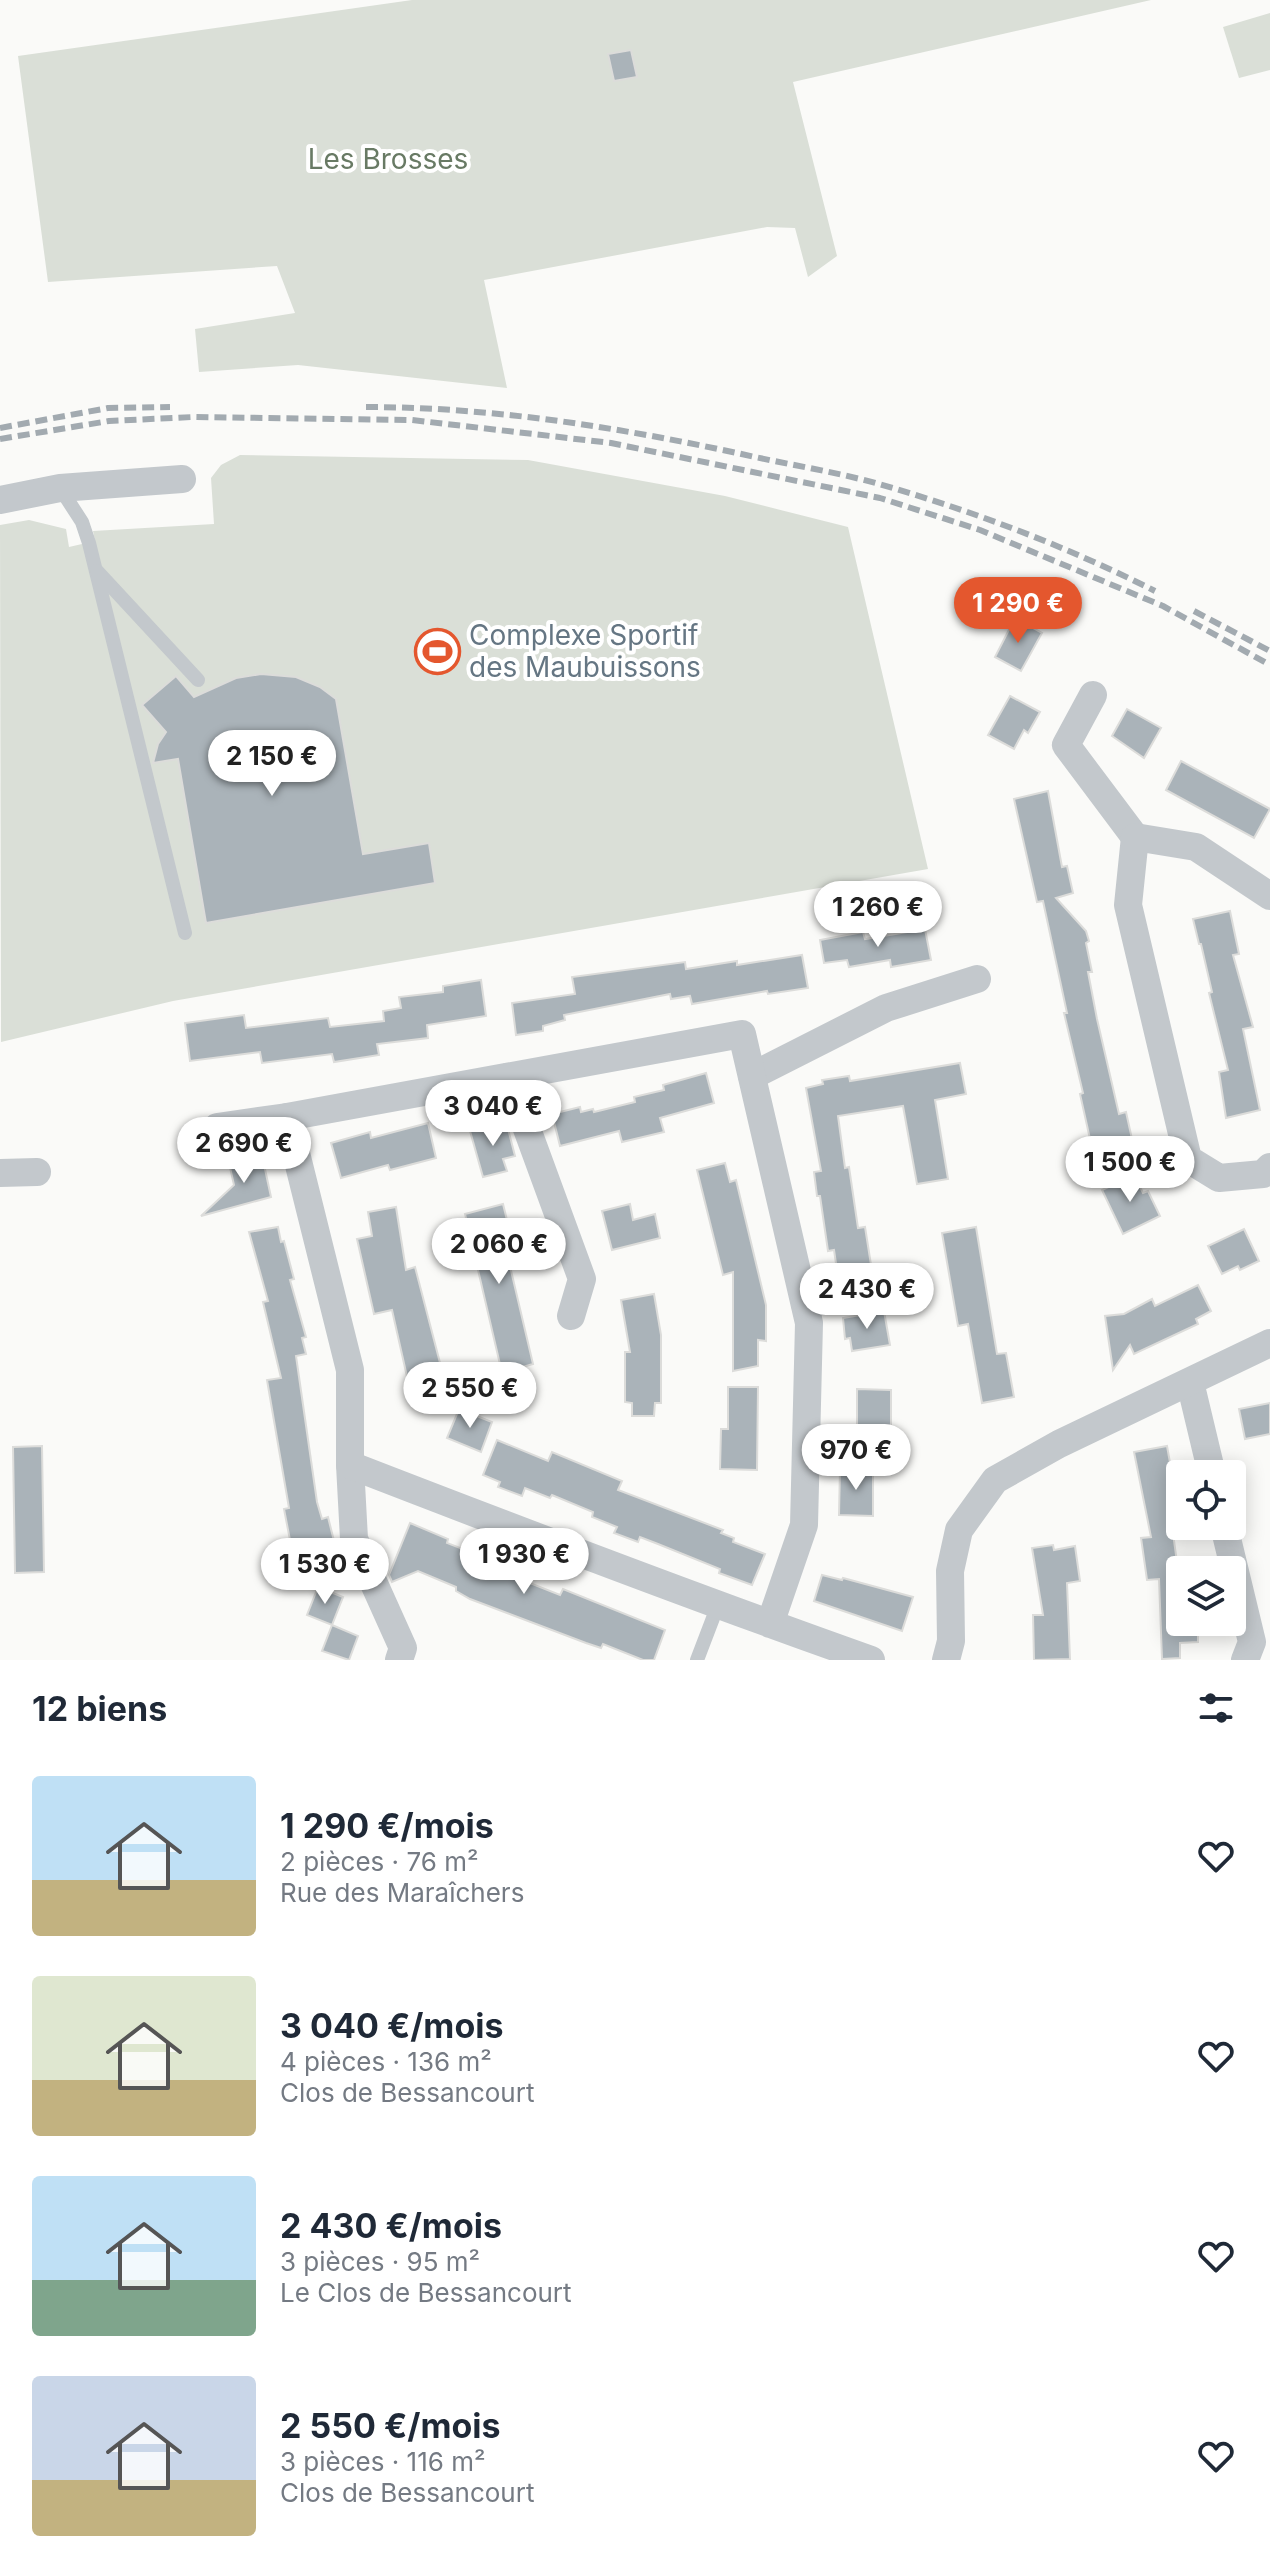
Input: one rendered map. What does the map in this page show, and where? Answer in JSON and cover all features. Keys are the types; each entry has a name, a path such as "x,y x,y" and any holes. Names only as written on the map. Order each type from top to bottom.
{"street":[{"path":"0,500 60,488 182,479"},
{"path":"1093,695 1066,745 1135,837 1128,905 1188,1159 1219,1178 1268,1176"},
{"path":"1135,837 1196,847 1270,896"},
{"path":"752,1076 886,1008 977,979"},
{"path":"217,1127 742,1034 809,1323 804,1525 770,1624"},
{"path":"508,1077 582,1279 571,1316"},
{"path":"287,1117 350,1370 354,1539 403,1648 399,1660"},
{"path":"0,1173 37,1172"},
{"path":"805,1304 912,1285"},
{"path":"946,1660 951,1641 950,1571 959,1530 995,1480 1059,1444 1270,1343"},
{"path":"1190,1382 1209,1460"},
{"path":"350,1465 871,1660"},
{"path":"1228,1540 1256,1647"}],"lane":[{"path":"60,488 82,522 95,567 185,933"},
{"path":"95,567 198,680"},
{"path":"697,1660 718,1605"}],"green space":[{"name":"Les Brosses","path":"412,0 1151,0 793,82 837,256 808,277 795,228 767,227 484,280 507,388 298,365 199,372 195,329 295,313 277,266 48,282 18,56"},
{"path":"1270,13 1270,70 1239,78 1223,27"},
{"name":"Complexe Sportif des Maubuissons","path":"240,455 528,460 725,496 848,527 928,869 173,1001 1,1042 0,525 29,520 66,529 69,547 95,541 93,531 214,524 211,478 221,465"}],"building":[{"path":"631,50 637,77 614,81 608,54"},
{"path":"1015,618 1042,633 1021,671 995,657"},
{"path":"261,674 296,677 320,687 336,699 363,854 429,843 435,883 206,923 178,759 153,763 158,744 166,732 142,705 176,676 194,697 236,678"},
{"path":"1010,696 1040,712 1028,733 1024,730 1014,749 988,735"},
{"path":"1127,709 1161,728 1144,758 1112,736"},
{"path":"1181,761 1270,809 1254,838 1166,790"},
{"path":"1048,791 1062,867 1067,866 1073,893 1056,898 1086,931 1092,972 1088,972 1097,1019 1119,1114 1126,1112 1132,1139 1092,1148 1043,901 1037,902 1014,799"},
{"path":"1230,911 1239,954 1233,955 1253,1027 1243,1029 1260,1110 1226,1118 1219,1072 1228,1070 1193,919"},
{"path":"925,929 931,960 891,967 890,960 849,967 847,960 824,963 820,940 863,932 865,939"},
{"path":"802,955 808,988 768,994 767,991 692,1004 690,996 671,999 670,994 564,1015 565,1020 543,1026 543,1031 516,1035 512,1003 575,994 572,977 685,962 686,969"},
{"path":"481,980 486,1016 427,1025 428,1038 377,1044 379,1055 334,1062 332,1054 262,1063 260,1052 190,1061 185,1023 244,1015 246,1028 328,1018 330,1027 384,1021 383,1011 401,1008 399,997 443,992 443,986"},
{"path":"960,1063 966,1094 935,1100 948,1179 917,1184 903,1106 838,1116 858,1228 865,1227 872,1271 838,1277 834,1250 828,1251 820,1196 817,1196 814,1172 821,1171 806,1088 823,1084 822,1080 849,1076 850,1081"},
{"path":"706,1073 714,1103 660,1118 664,1132 622,1142 619,1131 560,1146 552,1114 580,1107 581,1112 593,1109 594,1112 635,1102 634,1097 664,1090 663,1085"},
{"path":"506,1121 515,1156 503,1159 507,1171 483,1177 470,1131"},
{"path":"428,1123 436,1158 390,1170 388,1165 341,1178 331,1143 370,1132 371,1138"},
{"path":"262,1155 271,1197 201,1216 234,1185 229,1163"},
{"path":"725,1163 730,1182 736,1180 766,1305 766,1341 758,1340 758,1366 733,1371 733,1272 723,1275 697,1170"},
{"path":"1134,1175 1143,1193 1148,1191 1160,1216 1123,1234 1102,1190"},
{"path":"503,1204 509,1244 505,1245 533,1364 502,1373 465,1214"},
{"path":"630,1204 633,1220 655,1214 660,1238 612,1250 602,1211"},
{"path":"396,1207 406,1270 415,1267 445,1382 410,1390 392,1310 374,1314 357,1239 372,1236 368,1212"},
{"path":"278,1227 294,1279 290,1280 306,1337 302,1338 306,1354 296,1356 317,1502 322,1519 328,1517 334,1541 326,1542 331,1558 295,1566 284,1509 289,1508 267,1380 281,1378 263,1302 268,1301 249,1232"},
{"path":"976,1227 997,1354 1006,1353 1014,1397 982,1403 968,1324 958,1326 942,1233"},
{"path":"1244,1229 1259,1261 1222,1274 1208,1246"},
{"path":"1198,1285 1211,1311 1196,1319 1198,1324 1134,1354 1130,1345 1113,1370 1105,1316 1124,1314 1152,1299 1155,1306"},
{"path":"654,1294 661,1335 661,1403 655,1403 654,1416 632,1416 632,1403 625,1402 625,1352 630,1352 621,1300"},
{"path":"884,1311 890,1345 852,1351 850,1338 845,1339 843,1318"},
{"path":"728,1387 758,1387 757,1470 720,1469 721,1429 728,1429"},
{"path":"857,1389 891,1390 891,1449 857,1448"},
{"path":"1270,1403 1270,1434 1245,1439 1239,1409"},
{"path":"459,1409 492,1422 481,1452 447,1438"},
{"path":"497,1440 548,1461 552,1452 622,1481 618,1490 723,1530 721,1533 734,1538 733,1542 765,1554 752,1585 640,1537 638,1542 614,1533 617,1527 592,1517 593,1512 552,1495 550,1498 525,1488 522,1496 498,1487 500,1482 483,1475"},
{"path":"42,1446 44,1572 15,1573 13,1447"},
{"path":"1167,1446 1170,1460 1166,1460 1166,1540 1174,1540 1176,1556 1166,1556 1166,1636 1198,1636 1198,1642 1180,1643 1180,1658 1162,1659 1159,1579 1147,1580 1141,1538 1151,1537 1134,1452"},
{"path":"840,1468 873,1468 873,1516 839,1515"},
{"path":"410,1523 448,1539 447,1543 524,1573 522,1580 560,1595 563,1589 665,1630 654,1660 643,1660 603,1644 601,1648 586,1643 470,1599 456,1591 456,1587 418,1571 392,1582 389,1575"},
{"path":"1053,1545 1054,1550 1075,1546 1080,1581 1067,1583 1070,1659 1034,1660 1033,1615 1043,1615 1032,1548"},
{"path":"822,1575 913,1597 902,1631 814,1601"},
{"path":"318,1587 343,1597 332,1625 307,1615"},
{"path":"332,1625 358,1636 349,1660 322,1651"}],"railway":[{"path":"0,428 108,408 170,407"},
{"path":"366,407 460,411 553,420 646,435 844,475 985,518 1054,545 1155,591"},
{"path":"0,439 109,421 193,417 412,420 611,443 880,498 980,530 1163,606 1270,665"},
{"path":"1194,611 1270,651"}],"place":[{"name":"Complexe Sportif des Maubuissons","path":"438,651"}]}
